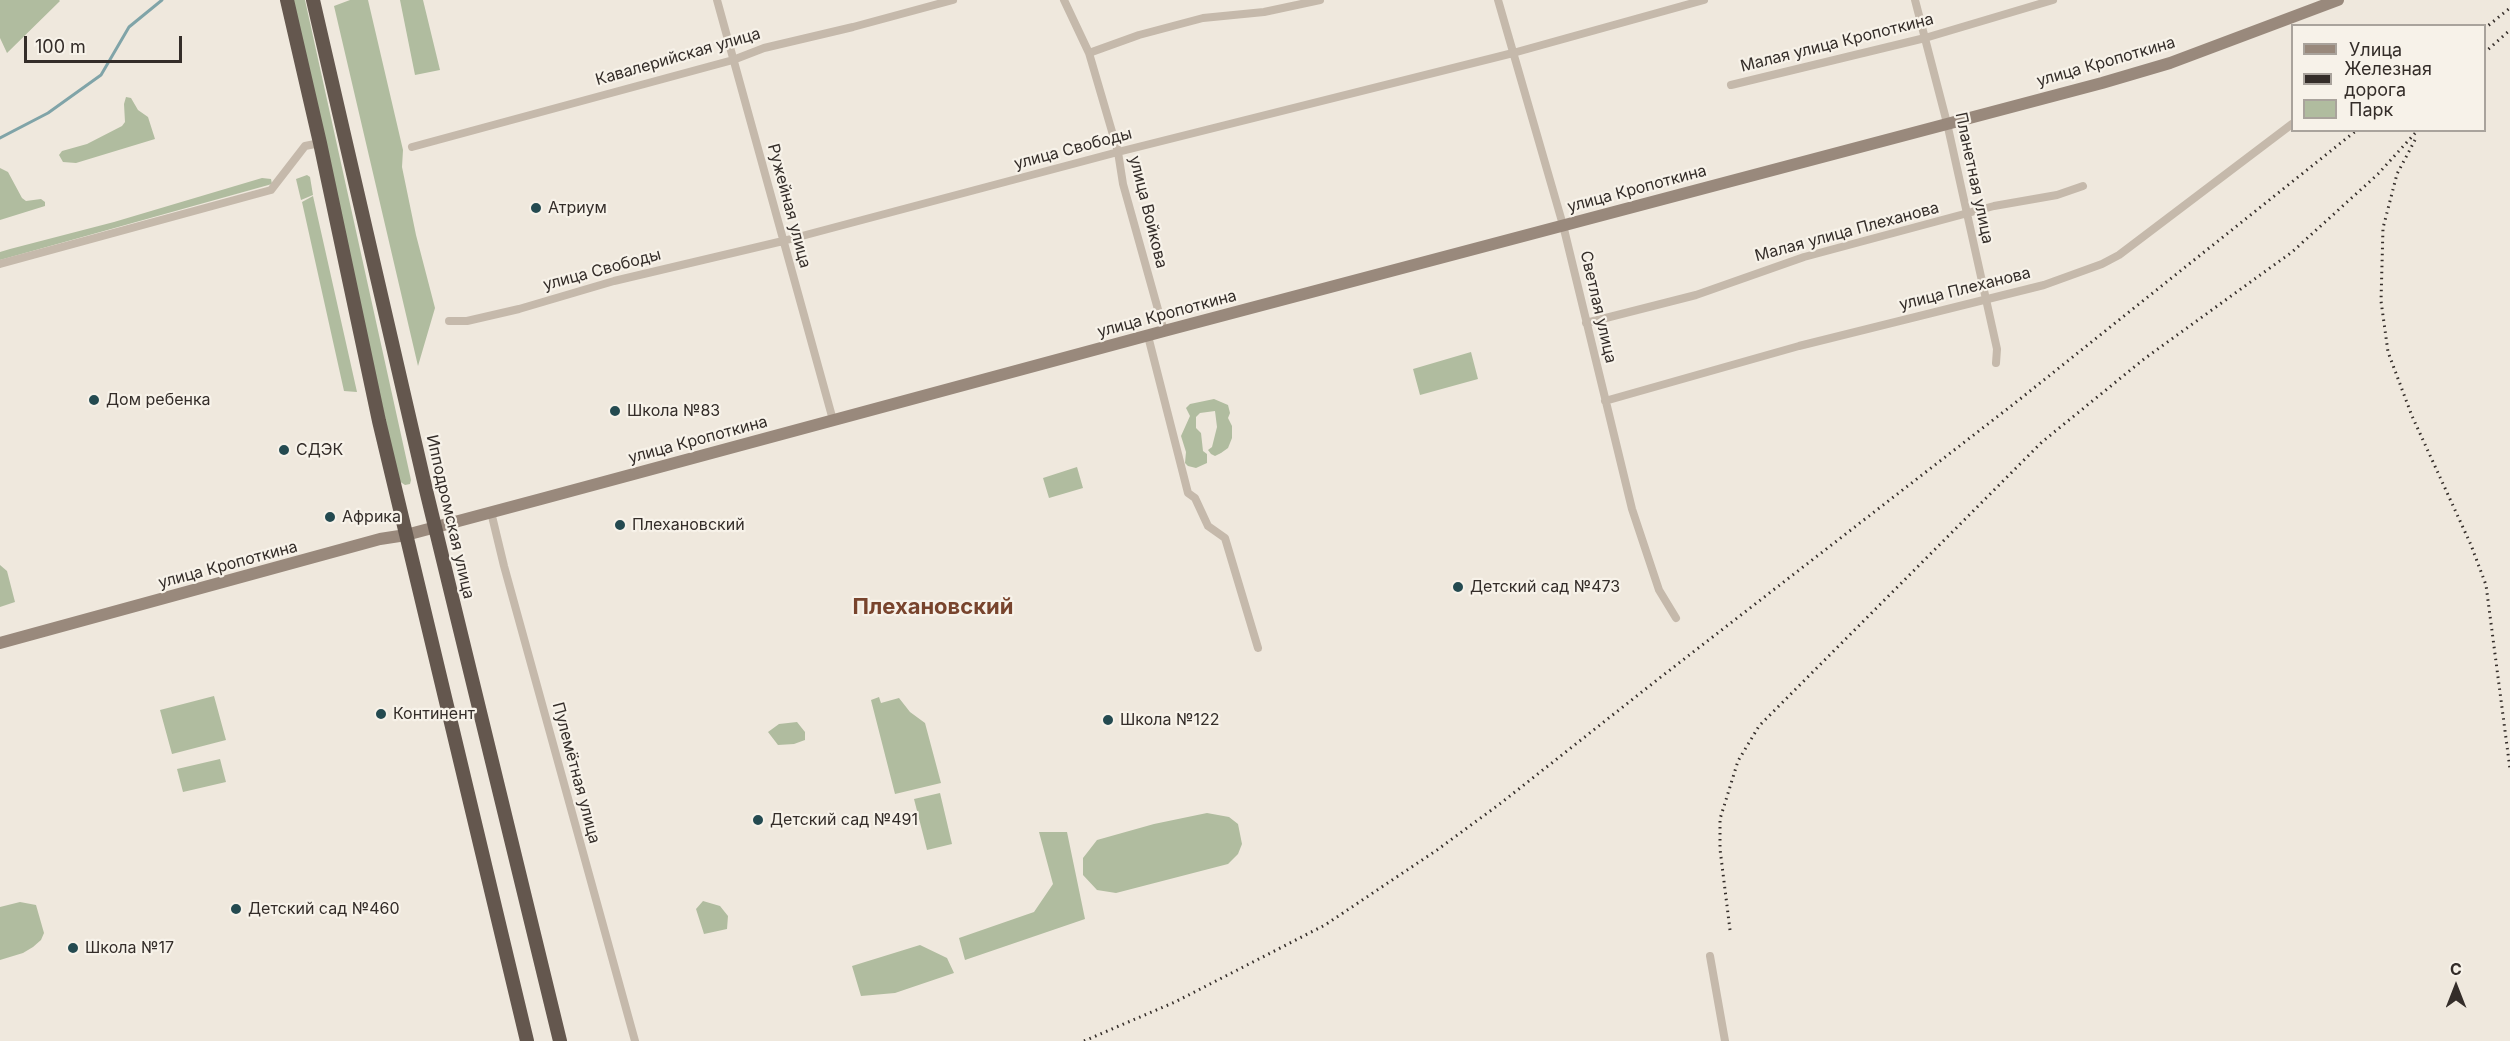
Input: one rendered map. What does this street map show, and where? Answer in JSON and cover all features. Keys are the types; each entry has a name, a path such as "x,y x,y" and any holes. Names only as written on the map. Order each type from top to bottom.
{"highway":[{"path":"287,0 406,535 527,1041"},
{"name":"Ипподромская улица","path":"313,0 434,526 560,1041"}],"main road":[{"name":"улица Кропоткина","path":"0,643 380,539 406,535 2170,63 2330,2"}],"street":[{"name":"Ружейная улица","path":"717,0 833,420"},
{"name":"Кавалерийская улица","path":"412,147 733,60 764,48 953,0"},
{"name":"улица Войкова","path":"1064,0 1089,52 1118,152 1123,184 1164,331"},
{"path":"1089,52 1139,35 1203,18 1264,12 1320,0"},
{"name":"Светлая улица","path":"1498,0 1563,225 1632,509 1659,590 1676,618"},
{"name":"улица Свободы","path":"449,321 467,321 519,309 614,281 783,241 1118,152 1513,52 1704,0"},
{"name":"Планетная улица","path":"1915,0 1947,123 1997,349 1996,363"},
{"name":"Малая улица Кропоткина","path":"1731,85 1925,38 2053,0"},
{"name":"улица Плеханова","path":"1605,401 1799,346 2043,285 2110,260 2291,125"},
{"path":"0,264 272,190 305,146 320,143"},
{"name":"Малая улица Плеханова","path":"1586,323 1696,295 1804,257 1995,206 2056,195 2083,186"},
{"path":"1148,336 1188,493 1195,498 1208,526 1224,538 1258,648"},
{"name":"Пулемётная улица","path":"491,512 635,1041"},
{"path":"1710,956 1725,1041"}],"green space":[{"path":"0,0 60,1 7,53 0,38"},
{"path":"292,0 305,0 411,480 410,484 405,485 399,481"},
{"path":"350,0 368,0 403,150 402,167 416,235 435,308 418,366 334,6"},
{"path":"400,0 423,0 440,70 415,75"},
{"path":"126,97 131,98 138,110 148,117 155,139 76,163 63,162 59,155 62,151 87,144 122,126 125,122"},
{"path":"0,168 8,172 22,198 26,201 41,199 45,202 45,206 0,220"},
{"path":"307,175 310,177 313,195 301,200 296,179"},
{"path":"262,178 271,179 272,184 0,260 0,252 114,222"},
{"path":"313,196 357,392 344,391 302,202"},
{"path":"1471,352 1478,379 1420,395 1413,369"},
{"path":"1214,399 1228,405 1232,438 1228,448 1215,456 1211,454 1208,450 1212,447 1217,427 1215,411 1200,413 1196,417 1196,428 1201,433 1207,463 1196,468 1188,466 1185,463 1186,452 1181,436 1190,416 1186,408 1190,404"},
{"path":"1077,467 1083,488 1049,498 1043,478"},
{"path":"0,565 7,571 15,602 0,607"},
{"path":"214,696 226,740 172,754 160,710"},
{"path":"879,697 881,703 899,698 910,712 925,723 941,783 895,794 871,700"},
{"path":"797,722 805,732 805,740 794,744 778,745 768,732 779,724"},
{"path":"220,759 226,782 183,792 177,769"},
{"path":"940,793 952,844 927,850 914,799"},
{"path":"1207,813 1229,817 1238,824 1242,844 1238,854 1228,864 1116,893 1097,890 1083,875 1083,858 1097,840 1154,824"},
{"path":"1039,832 1067,832 1085,919 965,960 959,938 1034,912 1053,884"},
{"path":"703,901 720,906 728,916 727,929 704,934 696,909"},
{"path":"20,902 36,905 44,933 41,940 33,947 23,953 0,960 0,907"},
{"path":"920,945 947,958 954,973 895,993 861,996 852,966"}],"waterway":[{"path":"0,138 48,113 101,75 129,27 162,0"}],"railway":[{"path":"2486,27 2510,8"},
{"path":"2486,51 2510,30"},
{"path":"1084,1041 1175,1002 1325,925 1437,850 1501,803 2015,403 2354,132"},
{"path":"1730,930 1720,849 1720,819 1738,761 1759,726 2042,442 2144,359 2292,252 2378,174 2416,132"},
{"path":"2415,140 2397,174 2383,228 2381,301 2388,352 2412,416 2471,545 2486,585 2510,769"}],"place":[{"name":"Атриум","path":"536,208"},
{"name":"Дом ребенка","path":"94,400"},
{"name":"Школа №83","path":"615,411"},
{"name":"СДЭК","path":"284,450"},
{"name":"Африка","path":"330,517"},
{"name":"Плехановский","path":"620,525"},
{"name":"Детский сад №473","path":"1458,587"},
{"name":"Континент","path":"381,714"},
{"name":"Школа №122","path":"1108,720"},
{"name":"Детский сад №491","path":"758,820"},
{"name":"Детский сад №460","path":"236,909"},
{"name":"Школа №17","path":"73,948"}],"district":[{"name":"Плехановский","path":"933,607"}]}
